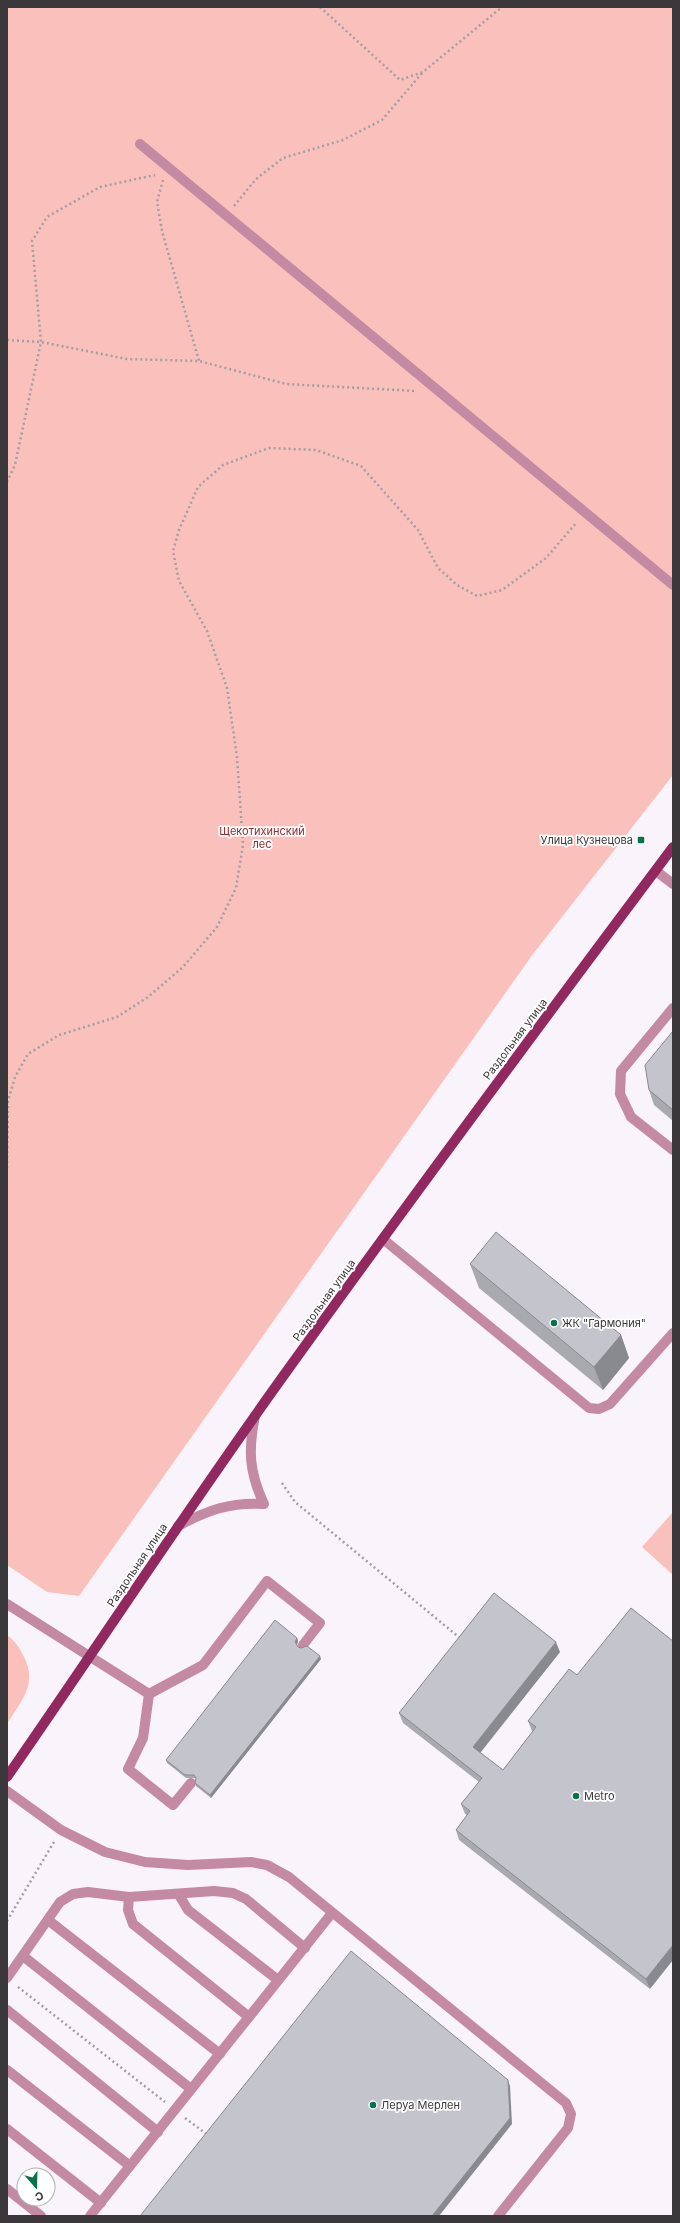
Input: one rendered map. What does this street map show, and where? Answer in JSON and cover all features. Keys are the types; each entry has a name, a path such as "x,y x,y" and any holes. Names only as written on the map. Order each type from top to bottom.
{"main road":[{"name":"Раздольная улица","path":"7,1776 255,1416 383,1239 673,847"}],"lane":[{"path":"140,144 673,585"},
{"path":"656,871 673,884"},
{"path":"673,1008 621,1071 620,1094 631,1117 673,1150"},
{"path":"383,1239 589,1408 598,1409 610,1404 673,1332"},
{"path":"178,1526 220,1507 242,1503 264,1504 255,1485 251,1466 250,1440 255,1416"},
{"path":"149,1694 203,1665 267,1581 320,1623 303,1645"},
{"path":"7,1604 149,1694"},
{"path":"149,1694 143,1738 128,1769 173,1805 191,1783"},
{"path":"7,1791 61,1830 105,1852 145,1862 188,1865 251,1862 267,1865 289,1877 566,2103 570,2114 568,2128 498,2216"},
{"path":"10,1981 23,1956 60,1902 73,1894 88,1892 129,1897 179,1895 214,1891 233,1893 246,1899 305,1948"},
{"path":"179,1895 188,1910 278,1980"},
{"path":"129,1897 128,1910 133,1924 249,2018"},
{"path":"90,2216 332,1913"},
{"path":"48,1920 220,2054"},
{"path":"23,1956 191,2089"},
{"path":"7,2010 158,2132"},
{"path":"7,2070 130,2166"},
{"path":"7,2129 101,2203"},
{"path":"7,2189 41,2216"}],"path":[{"path":"320,7 400,80 423,72"},
{"path":"226,215 256,179 283,158 343,140 382,120 423,72 502,7"},
{"path":"7,482 15,465 41,342 32,241 48,217 100,187 173,171"},
{"path":"173,171 162,182 156,202 162,231 199,361"},
{"path":"7,340 41,342 127,359 199,361 286,384 439,392"},
{"path":"7,1168 8,1100 16,1077 28,1054 59,1035 117,1017 148,997 183,967 217,927 236,888 243,845 237,757 227,688 207,631 179,581 173,550 179,530 198,487 223,465 269,448 316,450 361,466 418,530 438,568 457,585 477,596 502,590 546,558 585,513"},
{"path":"282,1483 295,1502 460,1638"},
{"path":"7,1921 61,1830"},
{"path":"10,1981 210,2137"}],"green space":[{"name":"Щекотихинский лес","path":"7,7 673,7 673,775 533,954 79,1596 47,1592 7,1565"},
{"path":"673,1512 673,1575 642,1547"},
{"path":"7,1635 15,1642 24,1657 28,1667 29,1676 26,1692 7,1724"}],"building":[{"path":"673,1031 673,1110 649,1090 645,1065"},
{"path":"496,1232 621,1335 594,1367 470,1264"},
{"name":"Metro","path":"494,1593 556,1642 473,1747 503,1770 536,1727 528,1721 569,1669 577,1675 631,1608 673,1641 673,1945 646,1979 456,1830 470,1811 461,1804 482,1778 399,1713"},
{"path":"275,1620 297,1638 295,1642 298,1647 301,1648 307,1646 320,1656 210,1795 195,1783 196,1778 194,1775 185,1775 166,1760"},
{"name":"Леруа Мерлен","path":"351,1951 508,2080 510,2118 432,2216 140,2216"}],"place":[{"name":"Улица Кузнецова","path":"641,840"},
{"name":"ЖК \"Гармония\"","path":"554,1323"},
{"name":"Metro","path":"576,1796"},
{"name":"Леруа Мерлен","path":"373,2105"}]}
